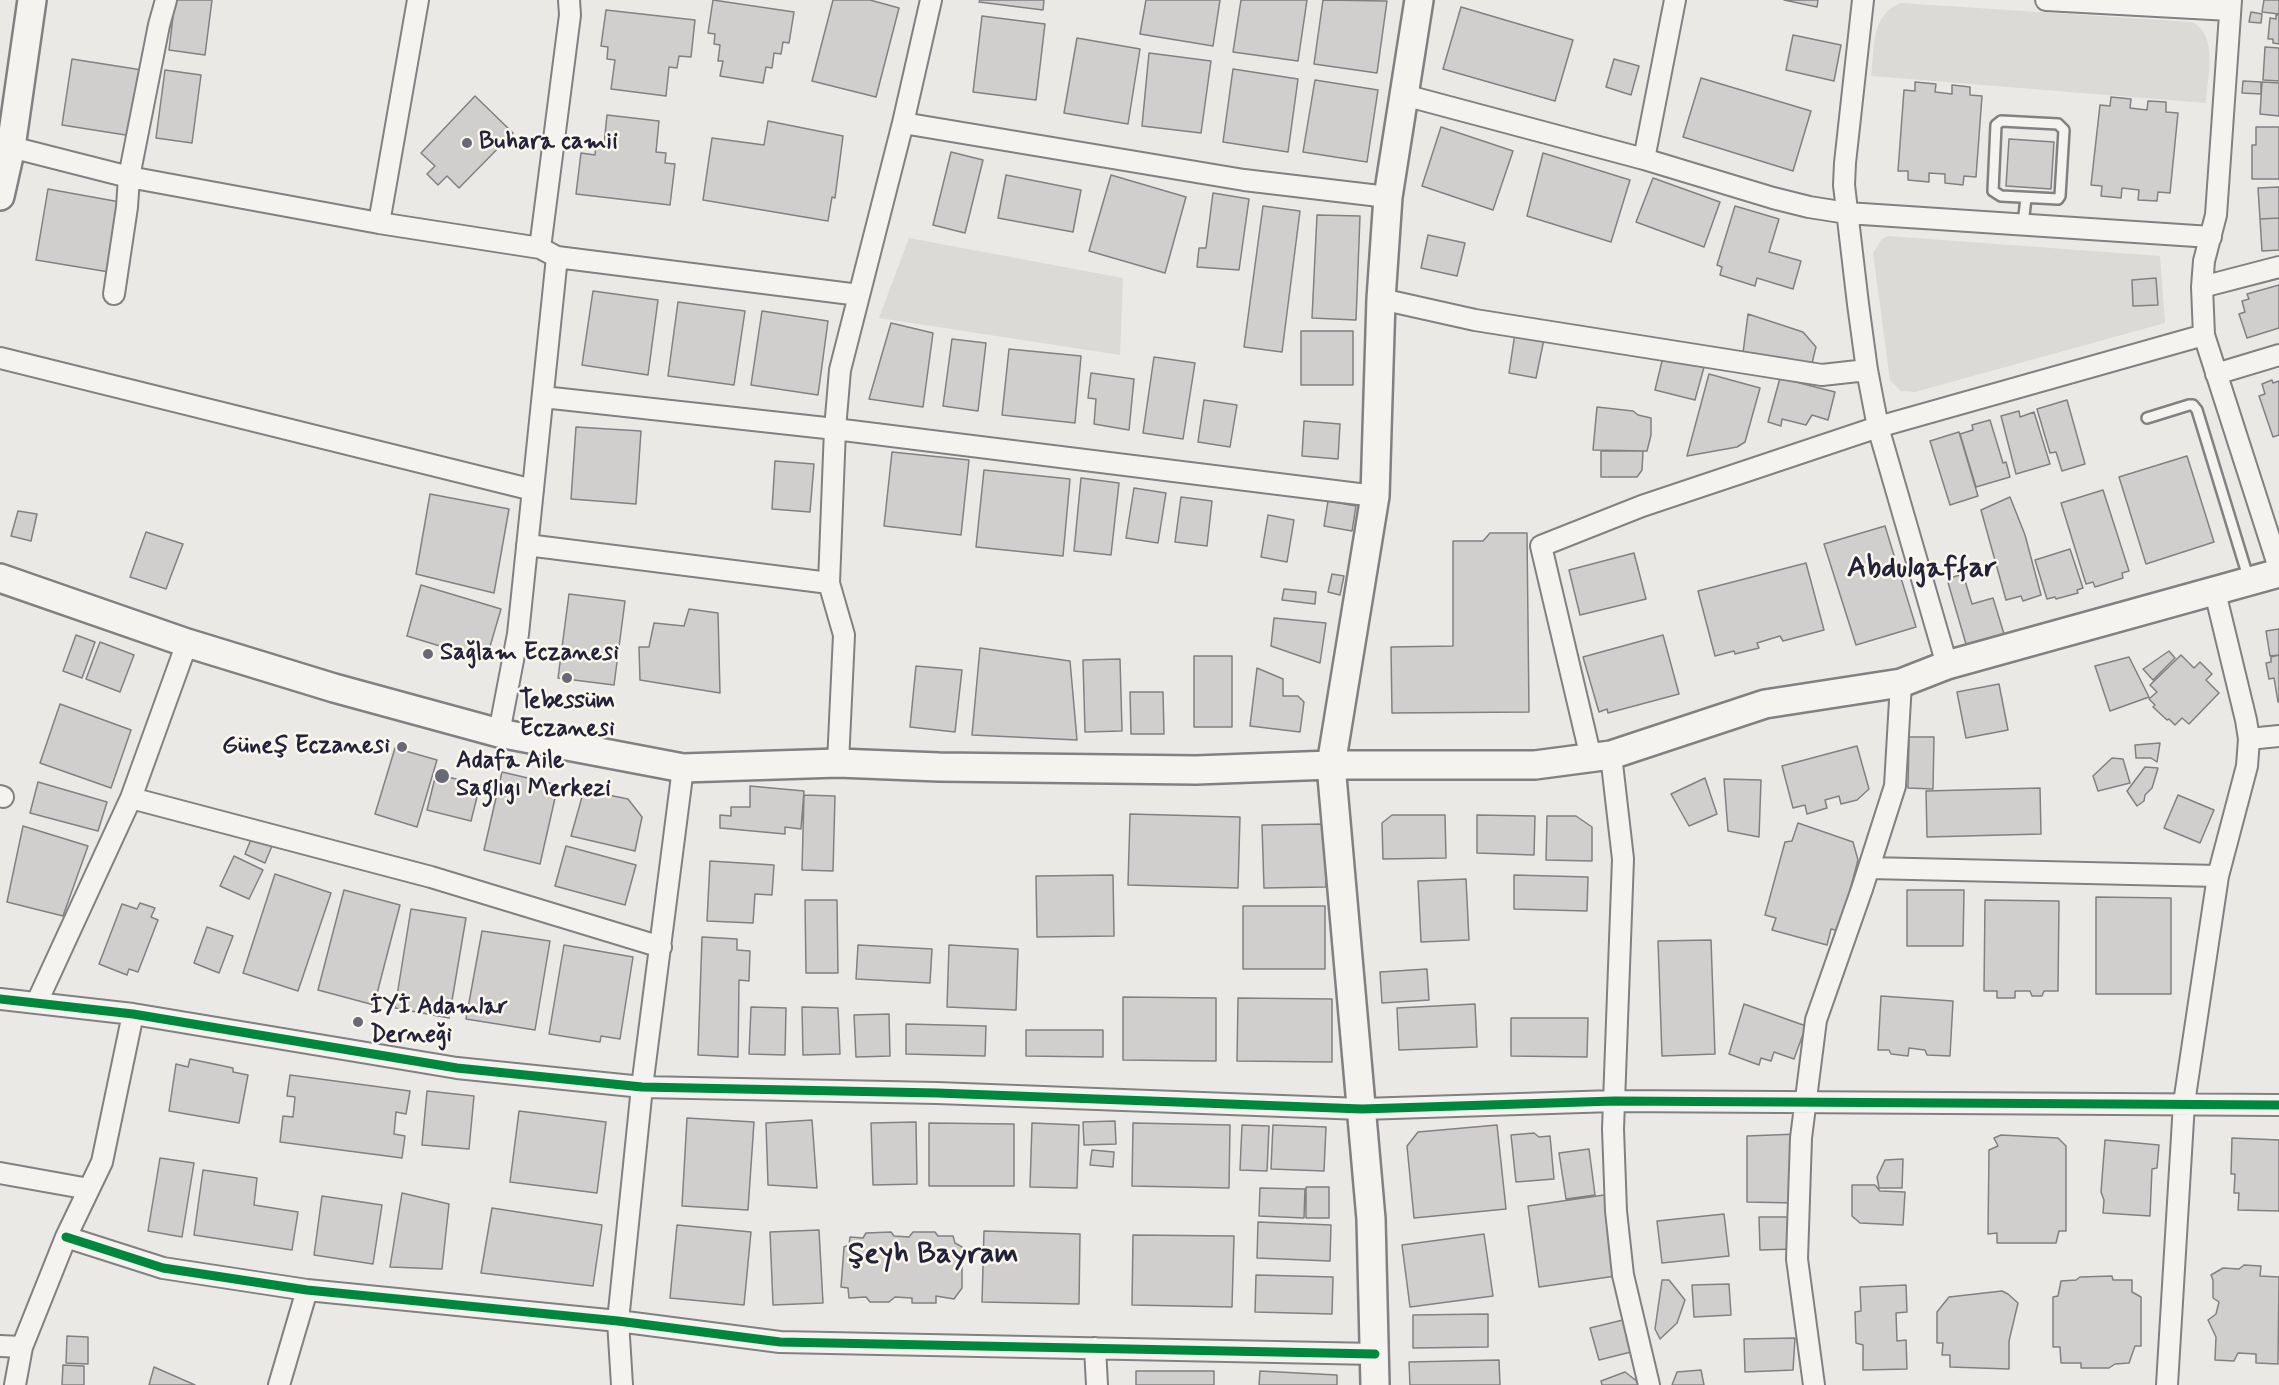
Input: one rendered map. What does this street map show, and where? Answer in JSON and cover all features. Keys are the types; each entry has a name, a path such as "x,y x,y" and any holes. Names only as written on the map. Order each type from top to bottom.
{"main road":[{"path":"0,196 11,147 32,0"},
{"path":"1375,1385 1371,1219 1331,765 1375,496 1381,299 1388,197 1419,0"},
{"path":"0,566 27,588"},
{"path":"0,578 187,643 334,688 499,733 683,768 838,763 939,767 1196,770 1331,765 1535,765 1601,757 1765,704 1901,683 1947,665 2279,573"},
{"path":"0,592 27,588"}],"street":[{"path":"114,294 127,207 129,177 166,0"},
{"path":"379,223 418,0"},
{"path":"499,733 518,634 543,397 549,252 570,15 569,0"},
{"path":"838,763 844,635 829,583 835,429 840,370 903,123 931,0"},
{"path":"1644,159 1675,0"},
{"path":"1863,0 1845,163 1847,213 1867,370 1878,427 1947,665"},
{"path":"2046,0 2230,5 2216,215 2204,261 2201,310 2204,335 2279,568"},
{"path":"1404,95 1644,159 1809,207 1847,213 2211,237"},
{"path":"903,123 1234,179 1388,197"},
{"path":"11,147 129,177 379,223 549,252 859,295"},
{"path":"2202,287 2279,267"},
{"path":"1381,299 1475,320 1822,375 1867,370"},
{"path":"1649,1385 1623,1275 1616,1211 1614,1101 1623,859 1601,757 1541,546 1642,506 1878,427 2204,335"},
{"path":"2216,374 2279,355"},
{"path":"0,358 533,490"},
{"path":"543,397 835,429 1375,496"},
{"path":"527,544 829,583"},
{"path":"2167,1385 2184,1103 2218,876 2247,766 2249,739 2215,592"},
{"path":"37,1002 131,798 187,643"},
{"path":"1814,1385 1797,1259 1801,1138 1805,1103 1816,1020 1895,786 1901,683"},
{"path":"2249,739 2279,736"},
{"path":"622,1385 618,1321 642,1087 683,768"},
{"path":"131,798 431,877 661,947"},
{"path":"1869,868 2218,876"},
{"path":"0,999 133,1014 457,1068 642,1087 937,1093 1362,1109 1614,1101 2279,1105"},
{"path":"15,1385 22,1347 66,1237 102,1162 133,1014"},
{"path":"0,1173 89,1189"},
{"path":"66,1237 163,1268 307,1290 618,1321 780,1342 1374,1354"},
{"path":"279,1385 307,1290"},
{"path":"0,1346 22,1347"},
{"path":"1095,1348 1097,1385"}],"lane":[{"path":"1998,122 2058,124 2064,130 2060,195 2055,200 2026,198 2001,196 1993,191 1998,122"},
{"path":"2023,224 2026,198"},
{"path":"2147,418 2189,405 2193,405 2197,410 2249,582"}],"shaded area":[{"path":"1901,3 2192,22 2200,28 2209,47 2206,103 1871,76 1874,43 1879,24 1891,8"},
{"path":"1888,236 2160,256 2165,323 1915,392 1901,391 1890,380 1873,253 1882,239"},
{"path":"909,238 1123,278 1120,355 879,318"}],"building":[{"path":"175,0 212,0 205,55 169,50"},
{"path":"713,0 794,12 789,43 783,42 781,54 774,53 772,68 766,67 763,83 720,76 723,61 718,61 720,45 714,44 715,34 708,33"},
{"path":"833,0 870,0 899,8 876,97 812,81"},
{"path":"980,0 1044,0 1043,10 979,2"},
{"path":"1146,0 1220,0 1213,46 1140,34"},
{"path":"1241,0 1307,0 1298,61 1233,52"},
{"path":"1323,0 1387,1 1377,73 1314,64"},
{"path":"1784,0 1818,0 1817,7"},
{"path":"2264,0 2279,0 2279,14 2262,12"},
{"path":"1461,7 1573,40 1555,101 1443,69"},
{"path":"606,10 695,20 691,57 679,56 677,68 669,67 666,96 611,89 615,60 607,59 608,47 601,46"},
{"path":"2251,12 2262,14 2261,23 2249,22"},
{"path":"2276,15 2279,15 2279,44 2273,43 2273,39 2268,39 2270,18 2276,19"},
{"path":"982,16 1045,24 1036,100 973,92"},
{"path":"1793,35 1841,45 1834,81 1786,70"},
{"path":"1077,38 1140,49 1128,124 1064,113"},
{"path":"2265,47 2279,48 2279,81 2263,80"},
{"path":"1149,53 1211,61 1201,133 1142,126"},
{"path":"72,59 142,70 132,136 62,125"},
{"path":"1614,59 1639,66 1631,95 1606,87"},
{"path":"1233,69 1298,79 1288,152 1223,142"},
{"path":"165,70 201,75 192,143 156,138"},
{"path":"1701,78 1811,111 1793,171 1683,137"},
{"path":"1315,80 1378,90 1367,162 1303,152"},
{"path":"2243,81 2261,82 2261,94 2242,93"},
{"path":"1915,82 1936,84 1935,92 1952,94 1952,85 1970,87 1970,95 1982,96 1976,177 1964,176 1963,185 1945,183 1945,174 1929,173 1929,182 1908,180 1908,171 1898,171 1904,90 1915,91"},
{"path":"2262,82 2279,83 2279,116 2260,114"},
{"name":"Buhara camii","path":"475,96 513,133 459,188 447,176 438,185 427,174 435,166 421,153"},
{"path":"2111,97 2131,99 2130,108 2147,110 2148,101 2166,102 2166,112 2178,113 2170,193 2158,192 2157,201 2138,200 2139,190 2122,188 2121,198 2101,196 2102,186 2091,185 2100,105 2110,106"},
{"path":"607,115 659,121 656,152 666,153 665,163 675,164 670,205 576,194 581,153 595,155 596,144 604,145"},
{"path":"768,121 843,136 835,198 832,197 828,221 703,200 712,138 764,145"},
{"path":"1441,127 1513,151 1493,210 1422,186"},
{"path":"2256,127 2279,127 2279,179 2252,179 2252,145 2256,145"},
{"path":"2009,139 2054,142 2051,189 2006,186"},
{"path":"951,152 983,160 965,233 933,225"},
{"path":"1543,153 1630,180 1611,242 1527,216"},
{"path":"1006,175 1081,190 1073,232 998,218"},
{"path":"1111,175 1186,197 1165,273 1089,251"},
{"path":"1653,178 1720,202 1704,247 1636,222"},
{"path":"2279,187 2279,218 2260,219 2258,188"},
{"path":"48,189 120,202 109,272 36,260"},
{"path":"1213,193 1249,199 1239,270 1197,267 1199,248 1206,248"},
{"path":"1263,206 1300,211 1282,352 1244,347"},
{"path":"1735,206 1779,219 1769,252 1801,261 1793,289 1757,278 1755,286 1720,275 1722,267 1717,265"},
{"path":"1317,215 1360,216 1356,320 1312,318"},
{"path":"2279,218 2279,250 2262,251 2260,219"},
{"path":"1428,235 1465,243 1457,276 1421,268"},
{"path":"2156,278 2158,305 2133,306 2132,280"},
{"path":"2279,285 2279,328 2247,338 2239,314 2245,312 2242,301 2249,299 2247,294"},
{"path":"593,291 658,300 648,375 582,365"},
{"path":"678,302 745,311 734,385 668,376"},
{"path":"762,311 828,321 818,395 751,385"},
{"path":"1748,314 1803,332 1816,347 1810,371 1743,353"},
{"path":"891,323 933,333 923,407 869,399"},
{"path":"1301,331 1353,331 1353,385 1301,385"},
{"path":"1515,333 1544,339 1536,378 1509,373"},
{"path":"952,339 986,343 978,411 943,406"},
{"path":"1009,349 1081,356 1075,423 1002,415"},
{"path":"1154,357 1195,363 1183,439 1143,433"},
{"path":"1663,357 1704,367 1695,400 1655,390"},
{"path":"1091,373 1134,379 1129,430 1094,424 1096,399 1088,398"},
{"path":"1709,374 1760,388 1745,442 1737,447 1687,456"},
{"path":"1780,378 1835,392 1828,420 1812,415 1806,425 1782,419 1781,426 1768,422"},
{"path":"2272,380 2273,383 2279,381 2279,435 2273,437 2259,396 2265,394 2262,384"},
{"path":"1204,400 1237,405 1230,447 1198,442"},
{"path":"2067,400 2085,464 2062,471 2056,452 2050,453 2037,409"},
{"path":"1597,407 1633,411 1638,415 1651,418 1651,435 1647,451 1593,450"},
{"path":"2019,411 2020,417 2034,412 2050,464 2016,474 2001,416"},
{"path":"1990,420 2003,463 2006,462 2010,477 1976,487 1960,434 1973,430 1972,425"},
{"path":"1304,421 1340,424 1338,459 1302,456"},
{"path":"576,427 641,431 636,504 571,499"},
{"path":"1959,432 1978,496 1950,505 1930,441"},
{"path":"1601,451 1643,451 1642,470 1637,477 1601,477"},
{"path":"892,452 969,460 961,535 884,526"},
{"path":"2187,456 2214,542 2146,564 2119,477"},
{"path":"775,461 814,464 810,512 772,509"},
{"path":"984,470 1070,479 1063,556 976,547"},
{"path":"1081,478 1119,483 1111,555 1074,551"},
{"path":"1134,488 1166,493 1158,543 1126,538"},
{"path":"2103,490 2129,571 2122,573 2123,578 2095,587 2093,582 2086,584 2061,503"},
{"path":"430,494 509,509 494,593 416,574"},
{"path":"1181,497 1212,501 1207,546 1175,542"},
{"path":"2010,497 2025,535 2041,595 2023,601 2021,596 2006,600 1981,510"},
{"path":"1328,501 1356,506 1352,531 1324,526"},
{"path":"18,511 37,514 31,541 11,536"},
{"path":"1268,515 1294,520 1287,562 1261,557"},
{"path":"1885,526 1916,627 1856,645 1824,544"},
{"path":"146,532 183,544 166,589 130,577"},
{"path":"1490,533 1527,533 1529,712 1392,713 1391,647 1453,646 1453,541 1483,541"},
{"path":"2070,549 2083,588 2077,590 2078,593 2047,599 2035,560"},
{"path":"1634,553 1646,599 1580,615 1569,570"},
{"path":"1806,563 1824,630 1783,641 1780,636 1757,643 1759,648 1715,656 1698,591"},
{"path":"1332,574 1344,576 1340,595 1328,592"},
{"path":"1963,574 1972,604 1993,598 2004,634 1966,644 1947,579"},
{"path":"421,585 501,609 486,660 407,636"},
{"path":"1284,589 1316,592 1315,604 1282,600"},
{"path":"569,594 625,601 614,685 558,678"},
{"path":"689,609 718,613 720,693 640,680 639,647 649,647 654,623 684,626"},
{"path":"1274,618 1326,623 1320,663 1271,646"},
{"path":"2279,629 2279,655 2270,656 2266,631"},
{"path":"76,635 95,642 82,678 63,671"},
{"path":"1663,635 1679,694 1608,713 1607,709 1599,712 1583,657"},
{"path":"100,642 134,655 120,692 86,679"},
{"path":"980,648 1070,661 1077,740 972,735"},
{"path":"2169,651 2175,658 2153,680 2143,669"},
{"path":"2181,655 2194,668 2200,662 2212,674 2206,680 2219,693 2189,724 2182,718 2175,725 2153,707 2155,705 2149,699 2157,692 2150,685"},
{"path":"2279,655 2278,702 2274,678 2269,679 2266,663 2271,662 2271,657"},
{"path":"1194,656 1232,656 1232,727 1194,727"},
{"path":"2129,657 2149,697 2110,711 2095,666"},
{"path":"1120,659 1122,731 1085,732 1083,660"},
{"path":"916,666 962,670 955,732 910,727"},
{"path":"1257,668 1283,679 1283,696 1298,696 1304,702 1300,732 1250,726"},
{"path":"1999,684 2008,730 1966,738 1957,692"},
{"path":"1130,692 1163,692 1164,734 1131,734"},
{"path":"60,704 131,730 111,788 40,763"},
{"path":"1909,737 1934,737 1933,789 1908,788"},
{"path":"2160,743 2157,762 2151,758 2136,758 2135,745"},
{"path":"1857,746 1869,789 1857,800 1841,804 1839,796 1825,800 1827,808 1807,814 1805,805 1793,808 1782,766"},
{"path":"395,748 437,760 417,827 375,814"},
{"path":"2112,758 2123,759 2130,783 2098,791 2093,776"},
{"path":"2145,767 2158,768 2152,788 2145,795 2144,801 2137,806 2127,791"},
{"path":"502,772 558,785 540,864 484,850"},
{"path":"436,774 480,785 471,821 427,810"},
{"path":"1705,778 1717,814 1689,826 1671,794"},
{"path":"1724,779 1761,780 1759,837 1728,831"},
{"path":"38,782 107,802 98,831 30,813"},
{"path":"750,786 804,791 801,829 785,827 785,834 720,828 720,815 731,816 731,807 750,807"},
{"path":"2040,788 2041,834 1927,837 1926,791"},
{"path":"584,790 628,799 642,817 635,851 571,836"},
{"path":"804,795 835,796 833,871 802,870"},
{"path":"2178,795 2214,810 2200,843 2164,828"},
{"path":"1130,814 1240,817 1238,888 1128,885"},
{"path":"1392,815 1445,815 1446,858 1383,859 1382,823"},
{"path":"1477,815 1535,816 1534,855 1477,853"},
{"path":"1547,816 1576,816 1592,827 1592,861 1546,860"},
{"path":"1798,823 1853,842 1858,860 1839,931 1831,929 1827,945 1772,930 1776,918 1765,915 1785,842 1792,841"},
{"path":"1325,824 1326,887 1264,888 1262,825"},
{"path":"23,826 88,846 63,916 7,902"},
{"path":"254,832 274,841 265,863 245,854"},
{"path":"566,846 636,865 625,905 555,886"},
{"path":"234,856 263,870 249,899 220,886"},
{"path":"710,861 774,865 772,895 755,894 753,923 707,921"},
{"path":"275,874 331,893 298,991 243,973"},
{"path":"1113,875 1114,936 1037,937 1036,876"},
{"path":"1514,875 1588,877 1587,911 1514,909"},
{"path":"1466,879 1469,940 1421,942 1418,881"},
{"path":"344,890 400,905 374,1005 318,990"},
{"path":"1907,890 1964,890 1963,946 1907,946"},
{"path":"2096,897 2171,898 2171,994 2096,994"},
{"path":"805,900 837,900 838,973 806,973"},
{"path":"1985,900 2059,901 2058,991 2044,991 2042,996 2032,996 2030,991 2015,991 2015,998 1997,998 1997,991 1984,991"},
{"path":"140,903 155,908 151,917 158,920 138,972 129,969 127,975 99,964 122,904 137,909"},
{"path":"1243,906 1325,906 1325,969 1243,969"},
{"path":"411,909 466,918 449,1018 395,1008"},
{"path":"207,927 233,936 219,973 194,963"},
{"path":"482,931 550,941 535,1030 466,1019"},
{"path":"702,937 737,939 737,950 750,951 749,981 739,980 738,1057 698,1055"},
{"path":"1711,940 1715,1054 1662,1056 1658,941"},
{"path":"564,945 633,957 620,1039 601,1036 600,1042 549,1034"},
{"path":"858,945 932,949 930,983 856,979"},
{"path":"949,945 1018,949 1016,1010 947,1007"},
{"path":"1427,969 1429,1000 1382,1003 1380,972"},
{"path":"1881,996 1953,1001 1950,1056 1927,1055 1925,1050 1909,1048 1908,1056 1891,1054 1889,1050 1878,1050"},
{"path":"1123,997 1216,998 1216,1061 1123,1060"},
{"path":"1238,998 1332,999 1332,1062 1237,1061"},
{"path":"1475,1004 1477,1047 1399,1050 1397,1008"},
{"path":"1744,1004 1806,1026 1794,1059 1774,1052 1771,1061 1761,1058 1759,1065 1729,1054"},
{"path":"751,1007 786,1008 785,1055 749,1054"},
{"path":"802,1007 838,1008 840,1054 803,1055"},
{"path":"889,1014 890,1056 856,1057 854,1015"},
{"path":"1511,1018 1588,1018 1587,1057 1511,1056"},
{"path":"906,1024 986,1026 985,1056 906,1054"},
{"path":"1026,1030 1103,1030 1103,1057 1026,1056"},
{"path":"190,1059 233,1068 233,1072 248,1075 239,1123 169,1111 176,1064 188,1067"},
{"path":"290,1075 410,1091 406,1114 396,1112 394,1134 405,1136 402,1158 280,1142 283,1116 293,1117 295,1097 287,1096"},
{"path":"427,1091 474,1096 469,1149 422,1145"},
{"path":"519,1111 606,1122 597,1193 510,1182"},
{"path":"687,1118 754,1122 748,1210 682,1206"},
{"path":"812,1120 817,1188 768,1185 766,1123"},
{"path":"1115,1121 1116,1144 1084,1145 1083,1122"},
{"path":"916,1122 917,1184 873,1185 871,1123"},
{"path":"929,1123 1014,1124 1014,1186 929,1186"},
{"path":"1032,1123 1079,1125 1077,1188 1030,1187"},
{"path":"1133,1123 1230,1125 1229,1188 1132,1186"},
{"path":"1242,1125 1269,1126 1267,1171 1240,1170"},
{"path":"1273,1125 1326,1127 1324,1171 1271,1169"},
{"path":"1497,1125 1506,1209 1414,1218 1407,1146 1418,1132"},
{"path":"1534,1133 1539,1137 1550,1136 1554,1179 1516,1182 1511,1135"},
{"path":"1798,1134 1796,1203 1747,1202 1747,1136"},
{"path":"2001,1135 2058,1138 2066,1146 2066,1231 2059,1231 2056,1243 1997,1243 1997,1233 1988,1234 1989,1150 1998,1146 1994,1138"},
{"path":"2232,1138 2279,1140 2279,1211 2238,1210 2239,1193 2234,1193 2235,1174 2231,1174"},
{"path":"2105,1140 2159,1145 2157,1168 2152,1169 2150,1216 2103,1213 2104,1200 2101,1192"},
{"path":"1589,1149 1595,1195 1566,1199 1559,1153"},
{"path":"1092,1150 1114,1152 1113,1167 1090,1165"},
{"path":"160,1158 194,1163 182,1237 148,1231"},
{"path":"1903,1159 1902,1188 1879,1188 1877,1177 1885,1160"},
{"path":"203,1170 257,1178 254,1205 298,1212 292,1250 194,1235"},
{"path":"1852,1185 1875,1185 1880,1191 1905,1192 1903,1225 1860,1223 1852,1216"},
{"path":"1306,1187 1329,1187 1329,1218 1306,1218"},
{"path":"1260,1188 1305,1189 1304,1218 1259,1216"},
{"path":"402,1193 449,1204 442,1269 390,1267"},
{"path":"1611,1194 1623,1275 1539,1287 1528,1206"},
{"path":"322,1196 382,1205 373,1264 314,1255"},
{"path":"492,1208 602,1225 593,1286 481,1273"},
{"path":"1724,1214 1729,1256 1662,1263 1657,1221"},
{"path":"1759,1217 1796,1217 1795,1249 1760,1250"},
{"path":"1258,1222 1331,1225 1330,1261 1257,1258"},
{"path":"677,1225 751,1232 744,1305 670,1298"},
{"path":"819,1230 823,1303 773,1305 770,1232"},
{"path":"984,1231 1080,1234 1079,1304 982,1302"},
{"path":"891,1232 894,1236 909,1237 913,1232 935,1232 938,1236 953,1236 955,1243 962,1247 962,1288 954,1299 936,1296 936,1303 912,1303 912,1298 895,1297 889,1302 870,1302 866,1297 849,1298 848,1288 841,1287 844,1247 849,1245 850,1237 863,1238 866,1233"},
{"path":"1484,1234 1493,1296 1410,1307 1402,1245"},
{"path":"1133,1235 1234,1236 1232,1307 1132,1305"},
{"path":"2244,1265 2261,1266 2260,1276 2279,1277 2278,1364 2256,1363 2256,1354 2238,1353 2234,1361 2215,1360 2216,1337 2208,1320 2216,1314 2219,1302 2213,1298 2211,1275 2223,1268 2239,1269"},
{"path":"1256,1275 1333,1277 1332,1314 1255,1312"},
{"path":"2112,1276 2113,1280 2132,1280 2132,1292 2141,1297 2141,1346 2135,1346 2129,1363 2115,1364 2109,1368 2081,1368 2081,1363 2061,1363 2060,1347 2053,1347 2053,1297 2058,1296 2061,1281 2076,1280 2080,1277"},
{"path":"1662,1280 1669,1280 1685,1300 1677,1323 1660,1339 1655,1329"},
{"path":"1729,1284 1731,1315 1694,1317 1692,1285"},
{"path":"1906,1285 1907,1312 1896,1313 1897,1341 1906,1340 1907,1369 1863,1370 1863,1345 1856,1343 1855,1312 1861,1311 1860,1287"},
{"path":"2002,1291 2018,1303 2009,1341 2009,1369 1950,1367 1950,1355 1942,1355 1943,1343 1937,1343 1937,1312 1949,1297"},
{"path":"1488,1314 1488,1347 1413,1348 1413,1315"},
{"path":"1627,1319 1635,1351 1599,1360 1590,1328"},
{"path":"67,1336 88,1337 88,1364 66,1363"},
{"path":"1795,1338 1793,1370 1745,1372 1744,1339"},
{"path":"1499,1360 1500,1385 1410,1385 1409,1362"},
{"path":"63,1365 84,1366 84,1385 62,1385"},
{"path":"154,1367 195,1385 149,1385"},
{"path":"1701,1370 1704,1385 1672,1385 1677,1372"},
{"path":"1136,1371 1214,1371 1214,1385 1136,1385"},
{"path":"1260,1371 1337,1375 1337,1385 1259,1385"},
{"path":"1625,1372 1642,1385 1602,1385 1601,1381"}],"cycle path":[{"path":"0,999 133,1014 457,1068 642,1087 937,1093 1362,1109 1614,1101 2279,1105"},
{"path":"66,1237 163,1268 307,1290 618,1321 780,1342 1375,1354"}],"place":[{"name":"Buhara camii","path":"467,143"},
{"name":"Sağlam Eczanesi","path":"428,654"},
{"name":"Tebessüm Eczanesi","path":"567,678"},
{"name":"Güneş Eczanesi","path":"402,747"},
{"name":"Adafa Aile Saglıgı Merkezi","path":"442,776"},
{"name":"İYİ Adamlar Derneği","path":"358,1022"}],"district":[{"name":"Abdulgaffar","path":"1922,570"},
{"name":"Şeyh Bayram","path":"933,1256"}]}
